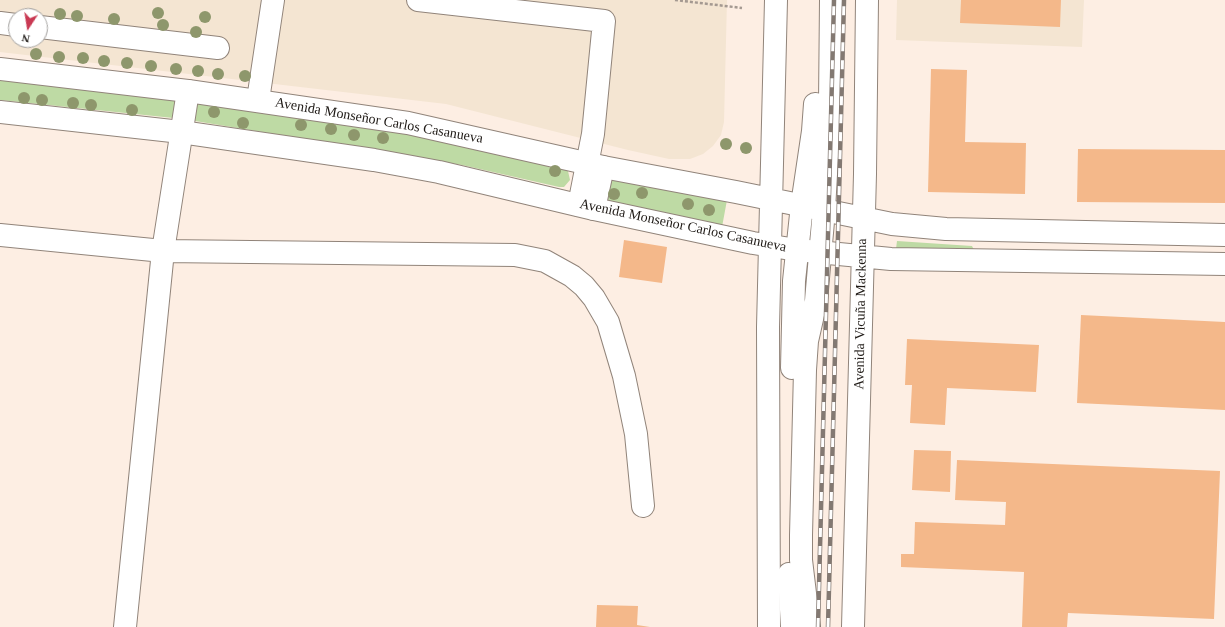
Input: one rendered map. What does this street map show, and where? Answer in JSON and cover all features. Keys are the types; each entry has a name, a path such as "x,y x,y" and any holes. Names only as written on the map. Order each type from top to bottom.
{"main road":[{"path":"258,100 273,0"},
{"path":"418,0 604,21 593,134 595,165 587,207"},
{"path":"768,627 770,246 776,0"},
{"path":"792,627 789,529 793,320 797,250 813,131 818,0"},
{"path":"809,627 801,560 805,370 807,341 816,301 824,210 830,103 831,0"},
{"name":"Avenida Vicuña Mackenna","path":"853,627 867,0"},
{"path":"48,28 218,48"},
{"name":"Avenida Monseñor Carlos Casanueva","path":"0,69 258,100 436,129 595,165 892,224 946,229 1225,235"},
{"path":"125,627 163,251 188,91"},
{"name":"Avenida Monseñor Carlos Casanueva","path":"0,112 181,132 366,159 439,172 587,207 770,246 797,250 891,259 1225,264"},
{"path":"0,235 163,251 515,255 538,259 559,268 584,286 594,298 608,322 624,376 636,434 643,506"}],"path":[{"path":"676,0 742,8"}],"shaded area":[{"path":"0,0 727,0 724,122 721,135 713,146 703,154 690,159 669,159 628,150 446,104 0,52"},
{"path":"897,0 1084,0 1082,47 896,40"}],"green space":[{"path":"0,79 184,99 392,131 480,148 564,169 568,171 570,180 564,187 559,187 462,165 183,119 0,100"},
{"path":"615,179 727,200 722,227 610,201 607,199 611,180"},
{"path":"897,241 972,246 974,250 896,249"}],"building":[{"path":"961,0 1061,0 1060,27 960,23"},
{"path":"931,69 967,70 965,142 1026,143 1025,194 928,192"},
{"path":"1078,149 1225,150 1225,203 1077,202"},
{"path":"624,240 667,247 662,283 619,277"},
{"path":"1081,315 1225,322 1225,410 1077,403"},
{"path":"907,339 1039,345 1036,392 947,388 945,425 910,423 912,385 905,385"},
{"path":"914,450 951,451 950,492 912,490"},
{"path":"957,460 1220,471 1214,619 1068,613 1067,627 1022,627 1024,572 901,567 901,554 914,554 915,522 1005,525 1006,502 955,500"},
{"path":"597,605 638,606 637,625 650,627 596,627"}],"railway":[{"path":"818,627 834,0"},
{"path":"828,627 844,0"}]}
